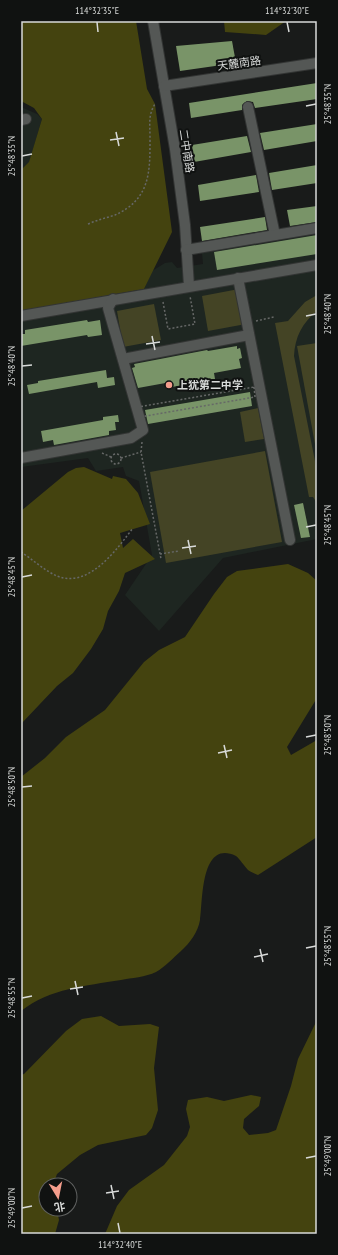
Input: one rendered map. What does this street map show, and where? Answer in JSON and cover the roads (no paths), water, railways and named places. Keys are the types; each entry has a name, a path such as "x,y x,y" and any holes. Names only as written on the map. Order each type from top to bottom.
{"street":[{"name":"二中南路","path":"153,21 175,149 189,290"},
{"name":"天麓南路","path":"164,86 317,63"},
{"path":"248,107 275,235"},
{"path":"186,250 317,228"},
{"path":"21,316 113,299 189,290 238,278 317,265"},
{"path":"238,278 290,540"},
{"path":"21,458 131,438 143,430 108,308 113,299"},
{"path":"123,359 249,335"}],"place":[{"name":"上犹第二中学","path":"169,385"}]}
